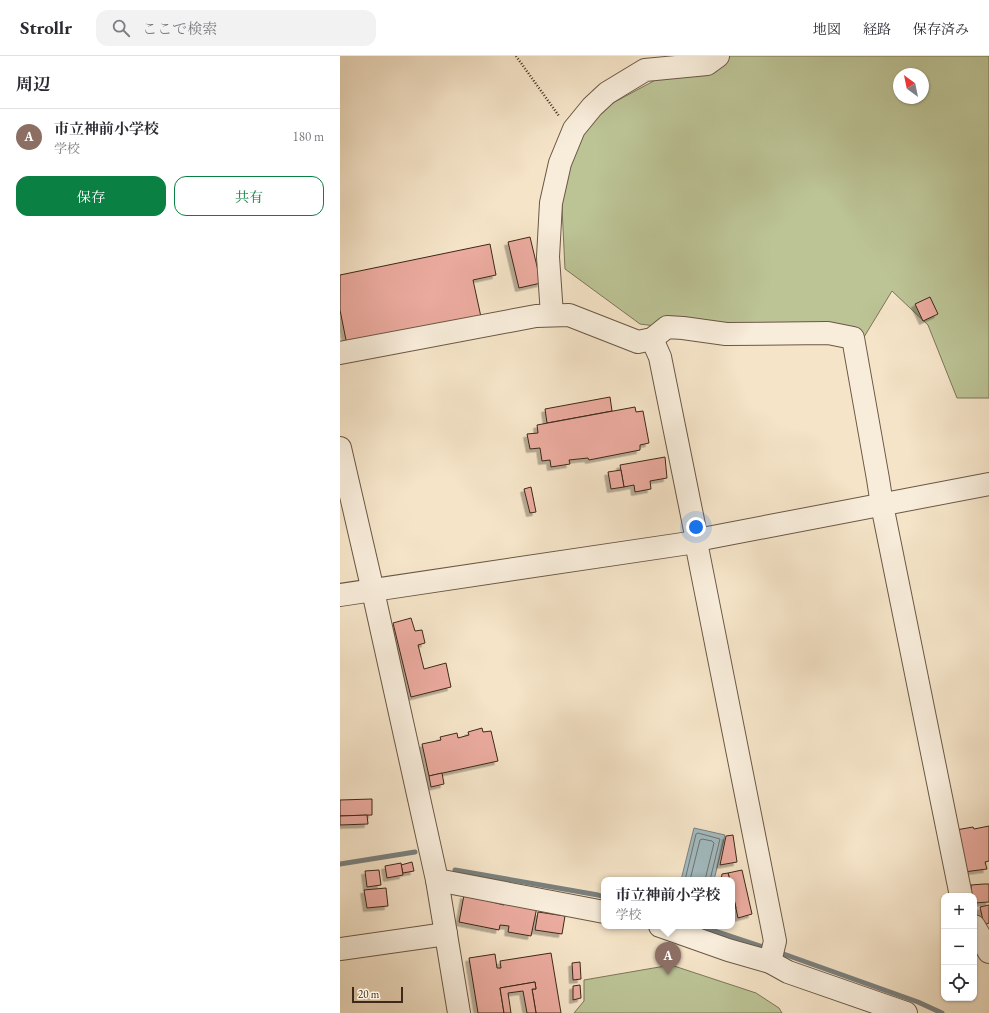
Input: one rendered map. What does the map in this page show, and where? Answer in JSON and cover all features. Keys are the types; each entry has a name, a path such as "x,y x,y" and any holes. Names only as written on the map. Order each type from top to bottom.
{"street":[{"path":"552,315 548,257 551,203 560,163 574,129 592,106 607,93 645,70 707,64 718,56"},
{"path":"340,353 536,316 552,315 569,315 638,342 652,339 667,327 726,334 828,333 853,338 882,505 961,893"},
{"path":"652,339 660,357 696,541 772,954"},
{"path":"340,448 437,880 459,1013"},
{"path":"340,595 696,541 989,484"},
{"path":"437,880 601,911"},
{"path":"668,929 728,950 772,954 794,974 906,1013"},
{"path":"976,929 989,952"},
{"path":"340,948 446,934"}],"path":[{"path":"516,56 572,135"}],"green space":[{"path":"700,56 989,56 989,398 957,398 928,325 892,291 864,337 723,335 640,324 565,269 560,166 585,118"},
{"path":"671,965 756,993 779,1008 782,1013 574,1013 584,1001 584,980"}],"water":[{"path":"694,828 725,835 715,877 682,877"}],"building":[{"path":"530,237 541,283 519,288 508,242"},
{"path":"490,244 496,275 473,280 481,317 347,345 340,310 340,275"},
{"path":"930,297 938,314 923,321 915,304"},
{"path":"610,397 612,411 547,423 545,409"},
{"path":"635,407 636,412 643,411 649,443 640,445 640,450 589,460 588,458 569,460 570,464 551,467 550,460 542,461 540,448 530,449 527,434 538,433 537,425"},
{"path":"665,457 667,478 650,481 651,489 635,492 634,485 624,487 620,465"},
{"path":"621,470 624,487 611,489 608,472"},
{"path":"531,487 536,512 530,513 524,489"},
{"path":"411,618 415,631 422,630 425,643 418,645 424,669 446,663 451,687 411,697 393,623"},
{"path":"482,728 483,732 491,731 498,761 429,776 422,744 441,740 440,737 457,733 458,738 469,735 468,732"},
{"path":"442,773 444,784 431,787 429,776"},
{"path":"372,799 372,815 340,816 340,800"},
{"path":"367,815 368,824 340,825 340,816"},
{"path":"989,826 989,861 985,862 987,869 964,872 956,830"},
{"path":"733,835 737,862 720,865 726,836"},
{"path":"412,862 414,871 403,873 401,865"},
{"path":"401,863 403,875 387,878 385,866"},
{"path":"379,870 381,885 367,887 365,871"},
{"path":"742,870 752,914 738,918 735,904 735,877 729,877 728,873"},
{"path":"728,873 729,877 722,877 722,874"},
{"path":"989,884 989,902 977,903 977,893 972,893 971,885"},
{"path":"386,888 388,906 367,908 364,890"},
{"path":"464,895 504,905 505,901 537,907 531,936 508,932 509,926 500,925 499,930 459,922"},
{"path":"989,905 989,923 984,925 980,907"},
{"path":"538,912 565,916 562,934 535,930"},
{"path":"551,953 561,1013 536,1013 532,989 536,989 535,982 500,988 504,1013 478,1013 469,958 495,954 497,968 501,968 500,961"},
{"path":"580,962 581,979 573,980 572,963"},
{"path":"535,982 536,989 532,989 536,1013 527,1013 523,991 508,993 511,1013 504,1013 500,988"},
{"path":"580,985 581,998 573,1000 573,986"}],"waterway":[{"path":"340,864 415,852"},
{"path":"455,870 601,896"},
{"path":"709,929 769,949"},
{"path":"778,952 918,1002 942,1013"}],"place":[{"name":"市立神前小学校","path":"668,975"}]}
